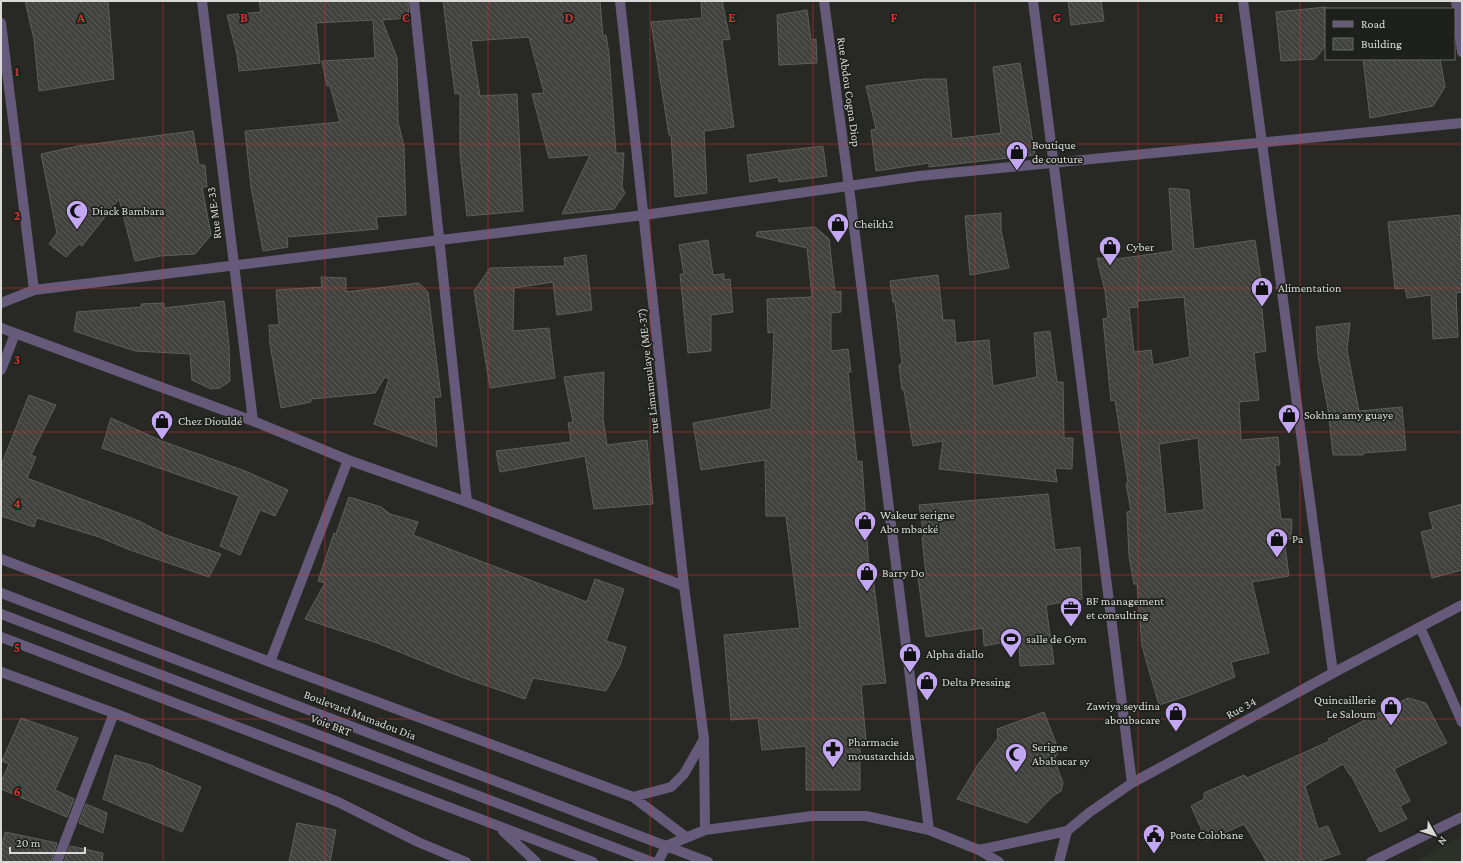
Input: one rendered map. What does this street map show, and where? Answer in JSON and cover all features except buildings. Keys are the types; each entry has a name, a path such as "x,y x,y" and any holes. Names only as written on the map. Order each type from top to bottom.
{"street":[{"name":"Rue ME-33","path":"202,1 253,421"},
{"path":"414,1 467,502"},
{"name":"rue Limamoulaye (ME-37)","path":"620,1 684,586 704,739 705,830"},
{"name":"Rue Abdou Cogna Diop","path":"824,1 849,187 929,830"},
{"path":"1033,1 1132,783"},
{"path":"1243,1 1333,673"},
{"path":"1456,1 1462,52"},
{"path":"1,23 34,290"},
{"path":"1,303 34,290 644,215 919,176 1462,123"},
{"path":"1,328 253,421 348,460 467,502 684,586"},
{"path":"1,370 15,334"},
{"path":"270,662 348,460"},
{"path":"1,559 270,662 633,796 686,837"},
{"name":"Boulevard Mamadou Dia","path":"1,593 708,862"},
{"name":"Rue 34","path":"1067,831 1090,812 1132,783 1333,673 1462,605"},
{"name":"Voie BRT","path":"1,614 652,862"},
{"path":"1420,627 1462,722"},
{"path":"1,637 593,862"},
{"path":"1,672 114,713 338,802 418,842 466,862"},
{"path":"57,862 114,713"},
{"path":"633,796 671,787 684,774 704,739"},
{"path":"658,862 666,846 705,830 812,816 866,816 929,830 979,850 999,862"},
{"path":"1371,862 1462,817"},
{"path":"497,826 536,862"},
{"path":"979,850 1067,831 1059,862"}],"shaded area":[{"path":"1462,836 1462,862 1415,862"}],"place":[{"name":"Boutique de couture","path":"1017,172"},
{"name":"Diack Bambara","path":"77,230"},
{"name":"Cheikh2","path":"838,244"},
{"name":"Cyber","path":"1110,266"},
{"name":"Alimentation","path":"1262,308"},
{"name":"Sokhna amy guaye","path":"1289,434"},
{"name":"Chez Diouldé","path":"162,440"},
{"name":"Wakeur serigne Abo mbacké","path":"865,542"},
{"name":"Pa","path":"1277,558"},
{"name":"Barry Do","path":"867,592"},
{"name":"BF management et consulting","path":"1071,628"},
{"name":"salle de Gym","path":"1011,658"},
{"name":"Alpha diallo","path":"910,674"},
{"name":"Delta Pressing","path":"927,702"},
{"name":"Quincaillerie Le Saloum","path":"1391,726"},
{"name":"Zawiya seydina aboubacare","path":"1176,732"},
{"name":"Pharmacie moustarchida","path":"833,768"},
{"name":"Serigne Ababacar sy","path":"1016,774"},
{"name":"Poste Colobane","path":"1154,854"}]}
